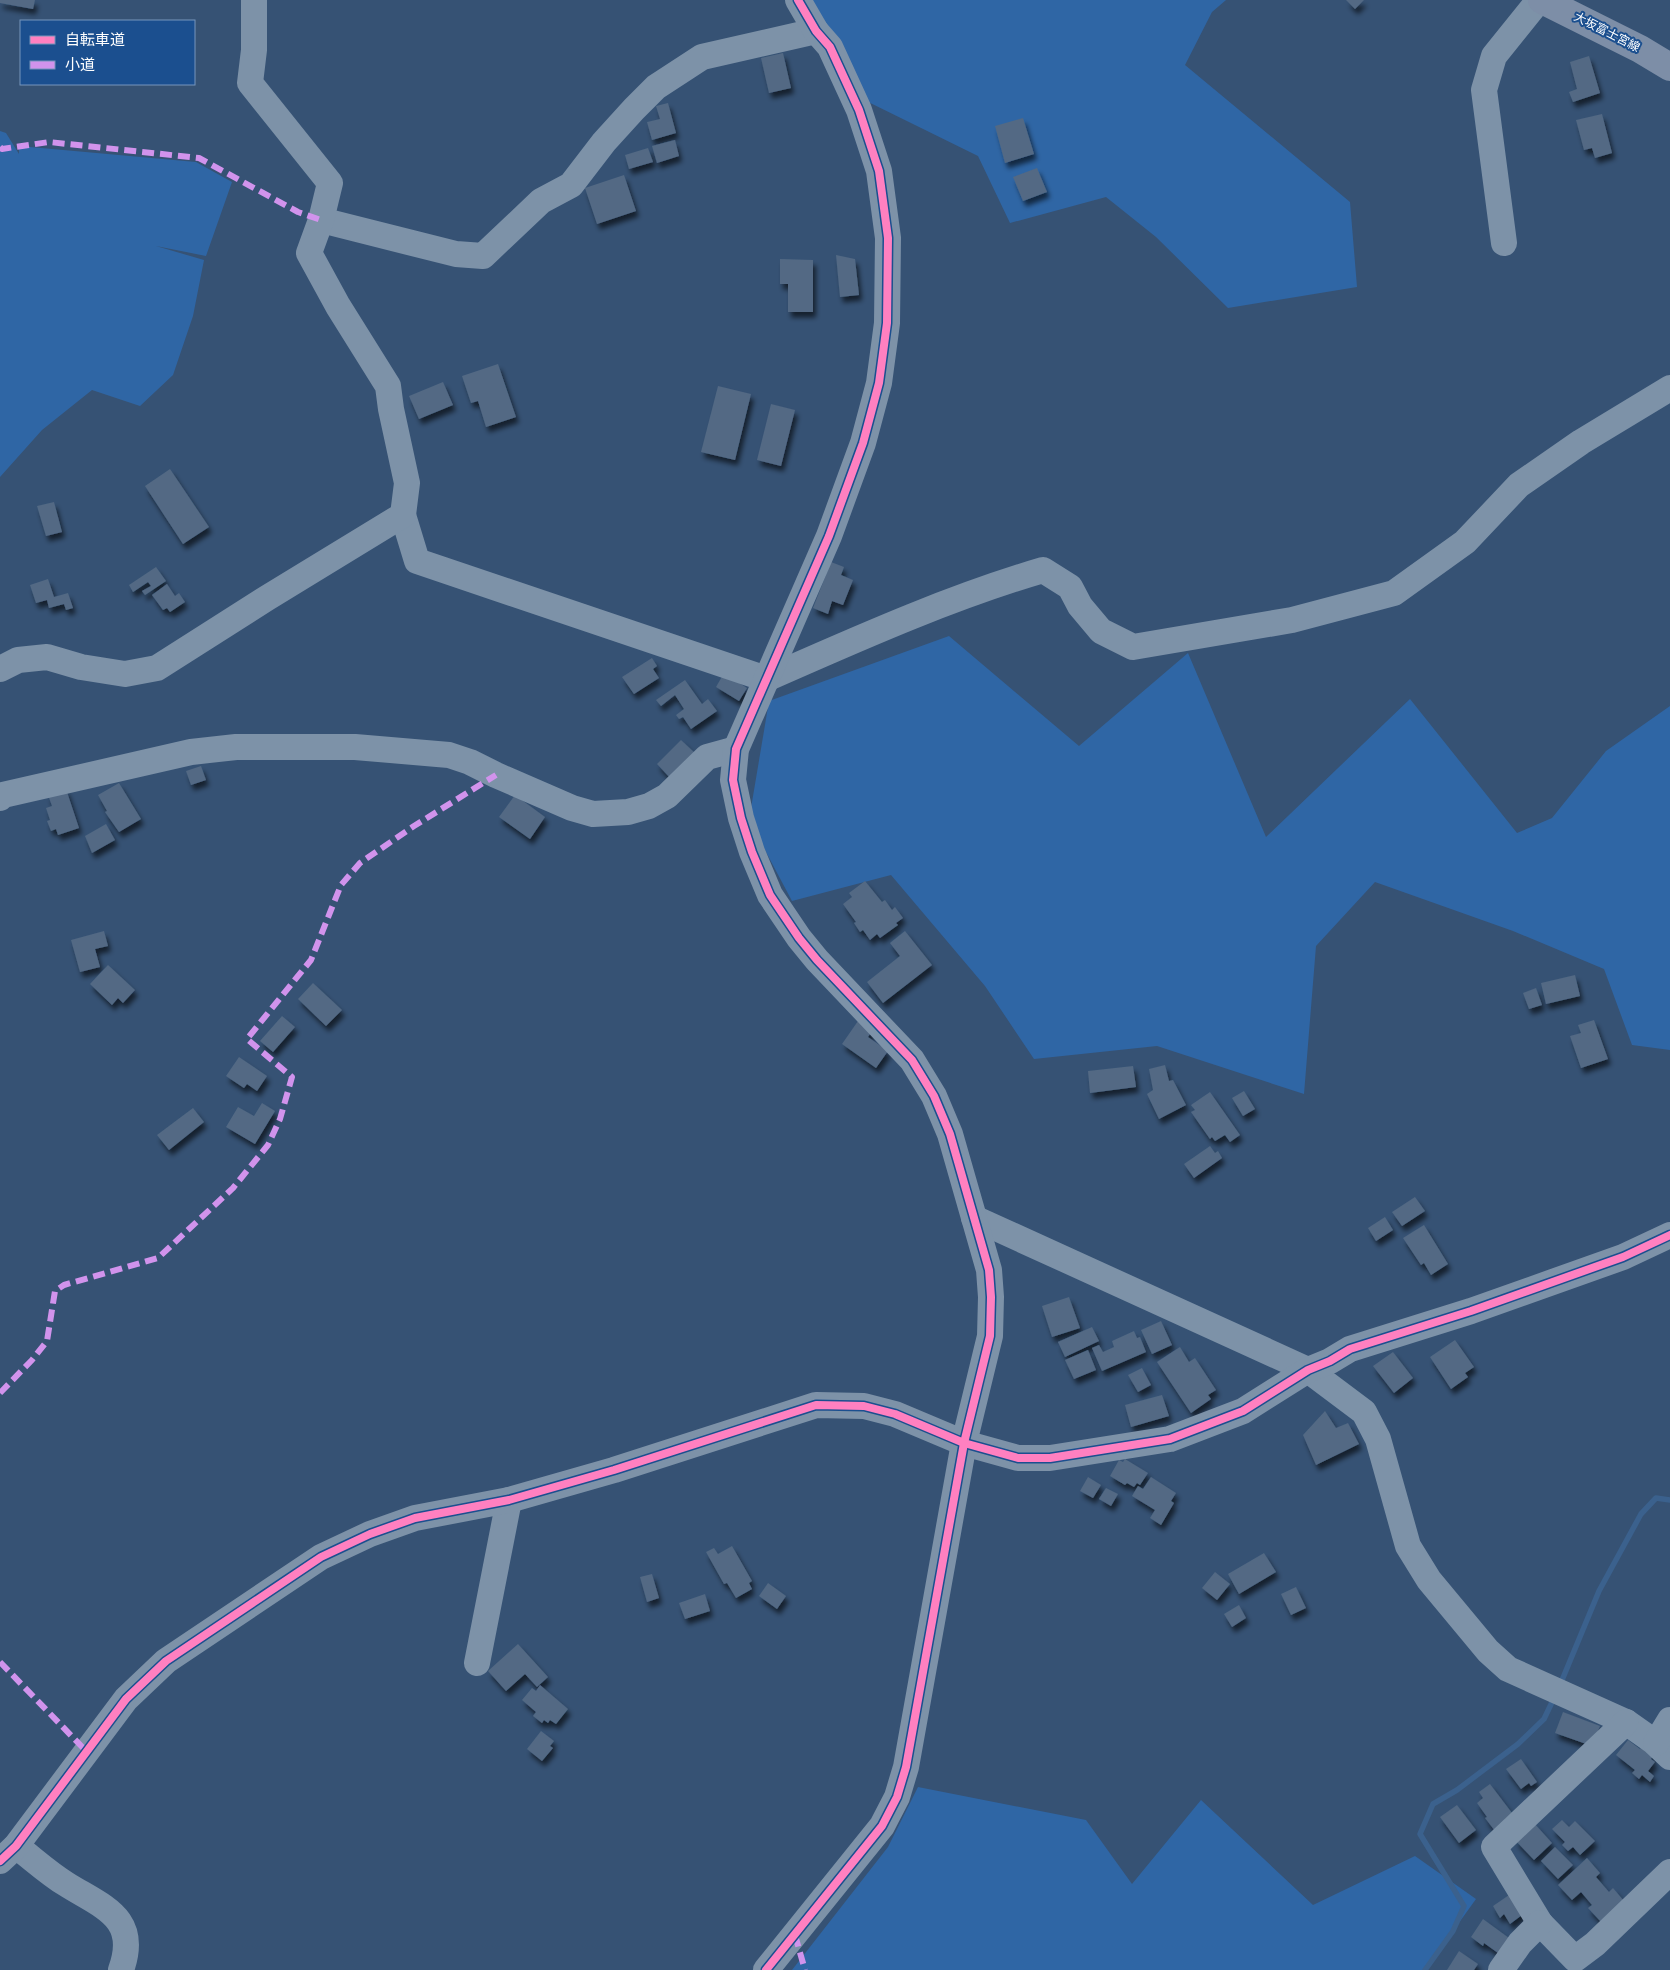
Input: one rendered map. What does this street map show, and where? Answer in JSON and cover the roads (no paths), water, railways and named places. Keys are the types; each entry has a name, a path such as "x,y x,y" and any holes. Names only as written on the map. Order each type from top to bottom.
{"main road":[{"name":"大坂富士宮線","path":"1542,0 1640,49 1670,67"}],"street":[{"path":"254,0 254,50 250,82 330,183 321,220 309,253 338,306 388,386 407,483 403,515 417,561 766,679 923,611 991,585 1043,570 1070,587 1080,606 1101,631 1133,647 1292,620 1394,593 1465,542 1519,485 1609,424 1670,388"},
{"path":"766,1970 873,1838 882,1826 897,1797 906,1767 964,1443 990,1336 991,1297 989,1270 950,1134 934,1096 912,1060 798,938 770,895 752,852 741,818 733,780 736,749 829,536 863,443 879,384 887,323 888,238 879,171 852,94 830,47 816,31 798,0"},
{"path":"1504,243 1484,90 1494,56 1539,0"},
{"path":"321,220 456,254 483,256 541,201 571,185 604,142 656,87 702,57 816,31"},
{"path":"0,668 18,660 47,657 81,667 125,674 157,668 266,598 403,515"},
{"path":"1,795 191,752 236,747 355,747 449,756 470,762 572,808 593,814 628,812 649,806 667,796 707,757 736,749"},
{"path":"974,1218 1308,1370 1364,1412 1378,1438 1408,1546 1429,1580 1488,1651 1508,1669 1626,1722 1663,1750 1670,1720"},
{"path":"121,1970 127,1943 120,1922 109,1909 8,1854 126,1699 166,1661 321,1557 370,1534 415,1518 508,1500 614,1470 816,1406 864,1406 895,1414 964,1443 1018,1458 1050,1458 1170,1438 1243,1410 1308,1370 1330,1361 1350,1349 1471,1311 1623,1257 1670,1235"},
{"path":"477,1663 508,1500"},
{"path":"1626,1722 1494,1847 1540,1922 1574,1959 1595,1944 1670,1872"},
{"path":"1501,1970 1520,1943 1540,1922"}],"waterway":[{"path":"1560,1685 1599,1591 1641,1514 1656,1498 1670,1500"},
{"path":"1425,1970 1453,1931 1464,1906 1420,1834 1433,1804 1457,1790 1518,1744 1544,1719 1554,1698"}]}
